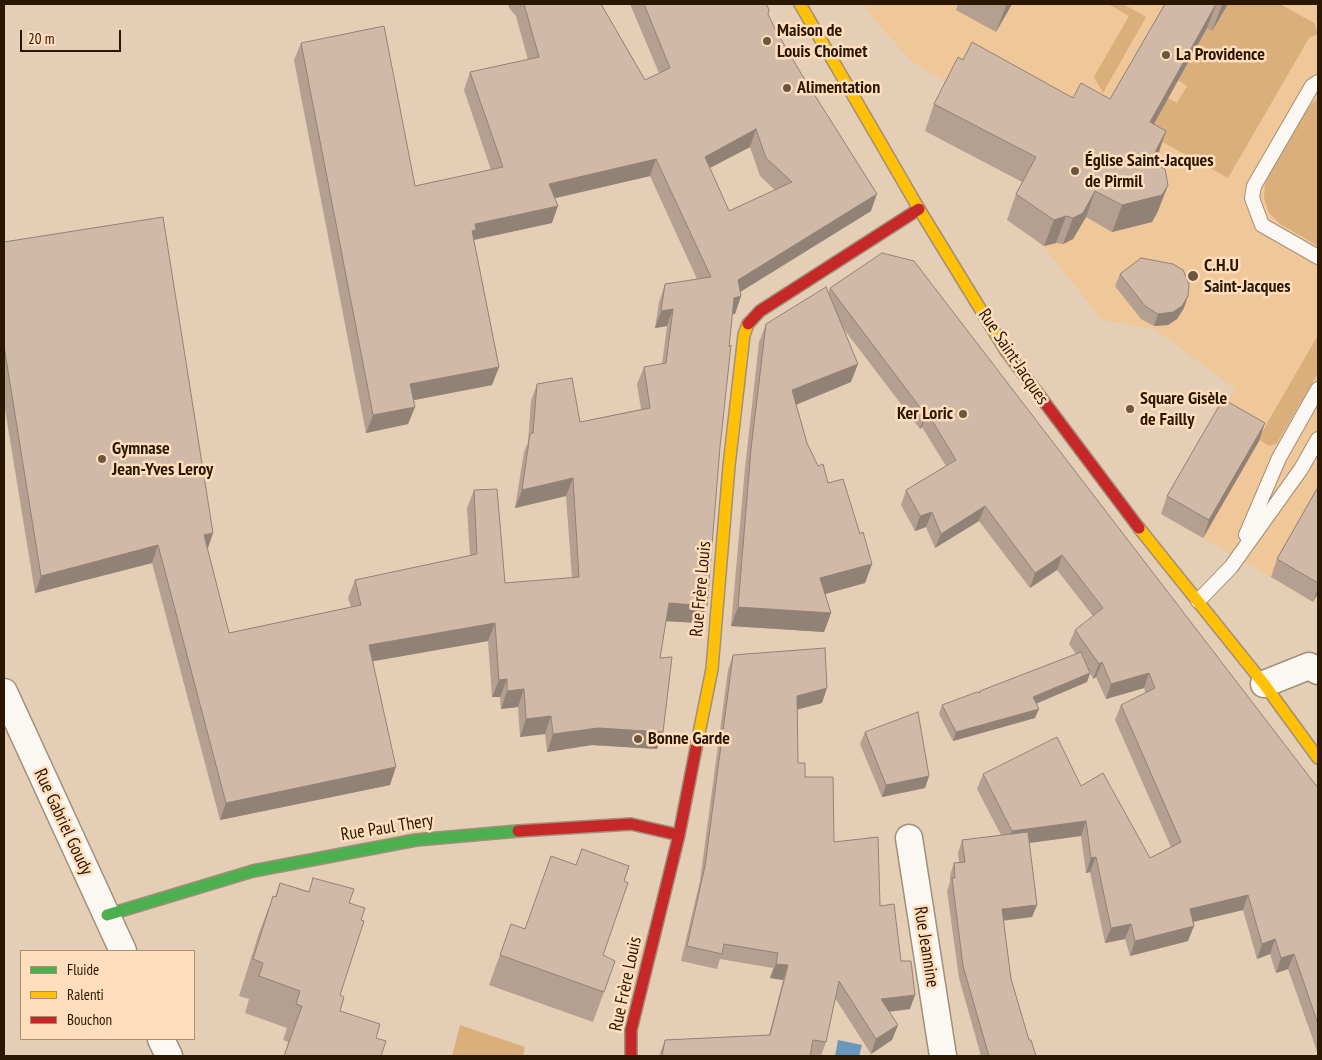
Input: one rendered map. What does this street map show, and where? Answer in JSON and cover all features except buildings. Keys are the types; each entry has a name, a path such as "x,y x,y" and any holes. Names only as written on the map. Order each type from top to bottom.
{"street":[{"name":"Rue Saint-Jacques","path":"800,4 919,209 1016,367 1264,684 1318,758"},
{"name":"Rue Frère Louis","path":"630,1056 631,1030 679,836 712,669 729,466 744,335 749,322 760,311 919,209"},
{"path":"1264,684 1309,666 1318,671"},
{"name":"Rue Gabriel Goudy","path":"4,692 123,950"},
{"name":"Rue Paul Thery","path":"108,915 253,871 416,840 545,828 632,824 679,836"},
{"name":"Rue Jeannine","path":"909,838 943,1056"},
{"path":"161,1040 169,1056"}],"lane":[{"path":"1318,82 1312,86 1254,186 1252,198 1262,225 1318,257"},
{"path":"1237,556 1279,458 1318,389"},
{"path":"1198,601 1216,584 1301,470 1318,439"}],"shaded area":[{"name":"C.H.U Saint-Jacques","path":"868,4 1318,4 1318,605 1161,514 1216,417 1236,389 1154,329 1102,320 1044,247 1007,220 1026,184 925,131 948,83 912,62 865,9"},
{"path":"1108,4 1123,4 1146,17 1103,93 1094,77 1129,16"},
{"path":"1228,4 1280,4 1314,23 1318,34 1309,38 1228,178 1148,134 1168,98 1177,103 1187,86 1178,80 1207,28 1212,31"},
{"path":"1318,98 1318,246 1280,224 1269,213 1264,198 1265,184 1271,168 1304,111"},
{"path":"1318,335 1318,373 1277,443 1269,446 1258,439"},
{"path":"460,1025 525,1047 523,1056 452,1056"}],"water":[{"path":"838,1040 862,1045 859,1056 835,1056"}],"traffic: fast":[{"path":"107,915 253,871 416,840 518,831"}],"traffic: slow":[{"path":"800,4 919,209 1006,351"},
{"path":"696,748 712,669 729,466 744,335 748,324"},
{"path":"1139,528 1264,684 1318,758"}],"traffic: jam":[{"path":"748,324 760,311 919,209"},
{"path":"1006,351 1139,528"},
{"path":"631,1056 631,1030 679,835 696,748"},
{"path":"518,831 631,824 679,835"}],"place":[{"name":"Maison de Louis Choimet","path":"767,41"},
{"name":"La Providence","path":"1166,55"},
{"name":"Alimentation","path":"787,88"},
{"name":"Église Saint-Jacques de Pirmil","path":"1075,171"},
{"name":"C.H.U Saint-Jacques","path":"1193,276"},
{"name":"Square Gisèle de Failly","path":"1130,409"},
{"name":"Ker Loric","path":"963,414"},
{"name":"Gymnase Jean-Yves Leroy","path":"102,459"},
{"name":"Bonne Garde","path":"638,739"}]}
